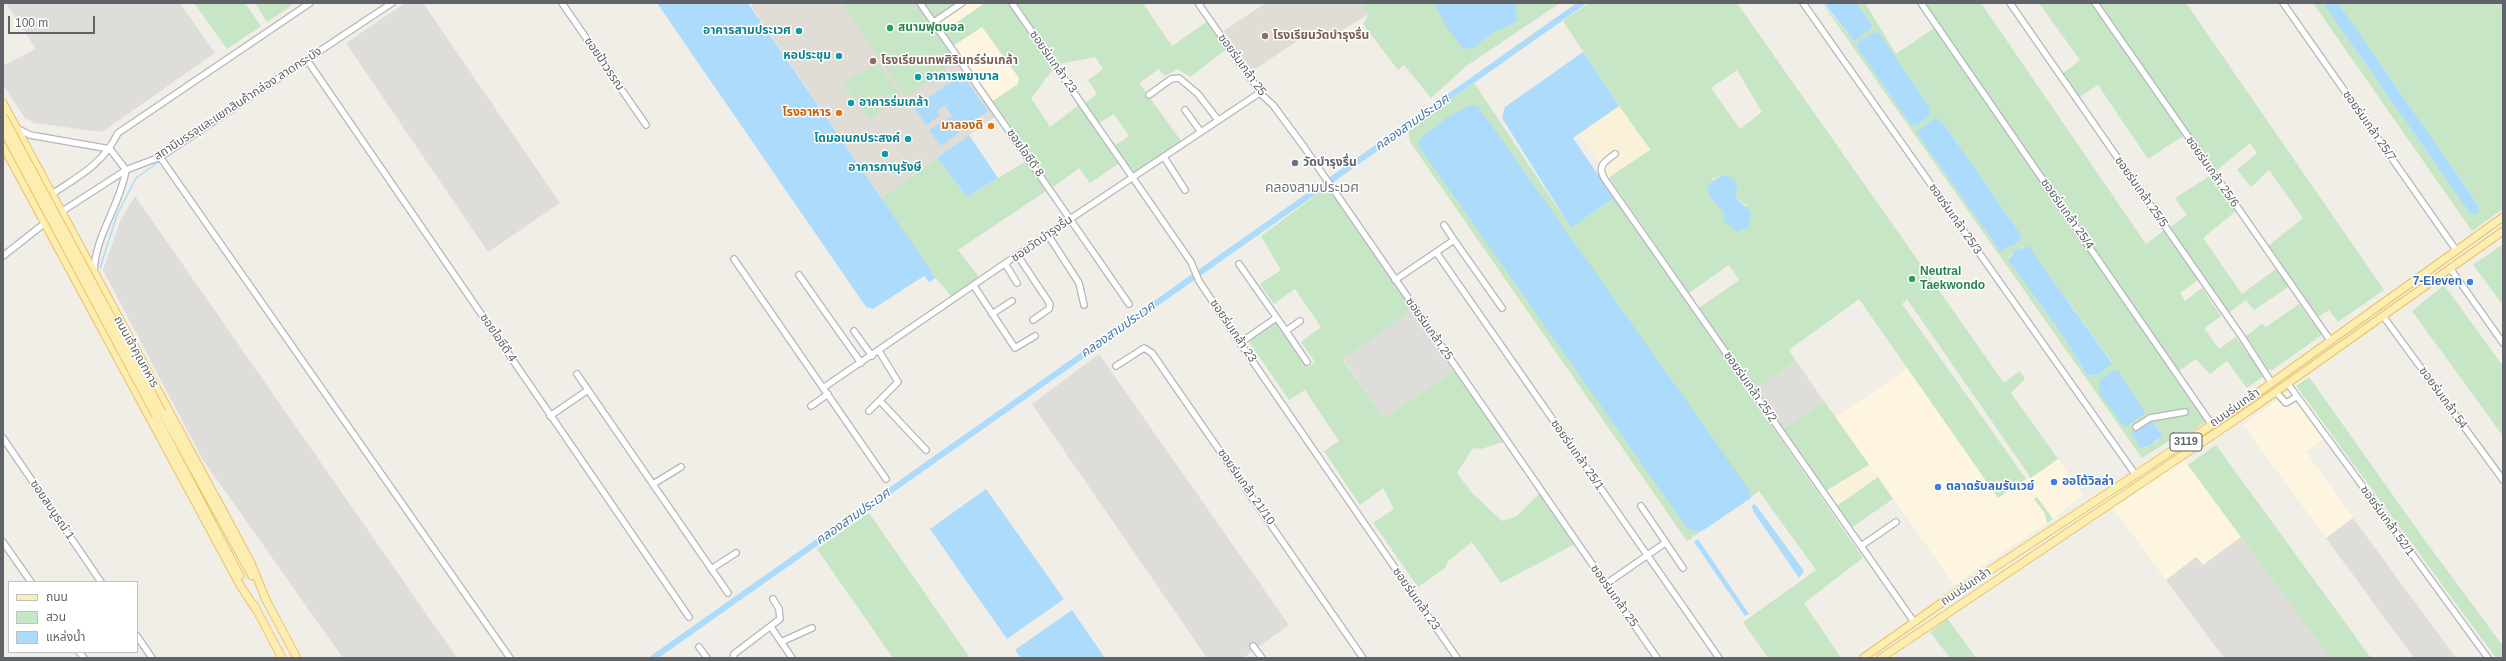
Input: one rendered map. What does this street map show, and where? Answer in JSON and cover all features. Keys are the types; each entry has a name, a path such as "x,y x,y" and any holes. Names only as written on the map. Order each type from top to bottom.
{"main road":[{"name":"ถนนเจ้าคุณทหาร","path":"3,103 251,563 267,602"},
{"name":"ถนนเจ้าคุณทหาร","path":"3,116 159,414 282,658"},
{"name":"ถนนเจ้าคุณทหาร","path":"3,130 159,414 267,602 297,658"},
{"name":"ถนนเจ้าคุณทหาร","path":"3,146 240,585 256,608"},
{"path":"35,206 52,194"},
{"path":"45,223 61,212"},
{"name":"ถนนร่มเกล้า","path":"1863,658 1914,622 2135,474 2212,425 2503,217"},
{"name":"ถนนร่มเกล้า","path":"1881,658 2288,384 2503,231"}],"street":[{"path":"52,194 97,163 110,149 118,133 310,3"},
{"name":"สถานีบรรจุและแยกสินค้ากล่อง ลาดกระบัง","path":"61,212 126,170 160,157 392,3"},
{"name":"ซอยป้าวรรณ","path":"562,3 646,125"},
{"name":"ซอยไอซีดี 8","path":"920,3 1071,218 1129,304"},
{"path":"934,22 962,3"},
{"name":"ซอยร่มเกล้า 23","path":"1012,3 1191,262 1199,281 1240,343 1457,658"},
{"name":"ซอยร่มเกล้า 25","path":"1198,3 1261,92 1273,105 1320,171 1657,658"},
{"name":"ซอยร่มเกล้า 25/3","path":"1803,3 2135,474"},
{"name":"ซอยร่มเกล้า 25/4","path":"1921,3 2212,425"},
{"name":"ซอยร่มเกล้า 25/5","path":"2010,3 2272,382"},
{"name":"ซอยร่มเกล้า 25/6","path":"2095,3 2330,340"},
{"name":"ซอยร่มเกล้า 25/7","path":"2283,3 2456,250"},
{"name":"ซอยไอซีดี 4","path":"307,60 689,617"},
{"path":"1149,95 1171,79 1179,78 1198,94 1218,120"},
{"name":"ซอยวัดบำรุงรื่น","path":"823,388 1006,265 1071,218 1261,92"},
{"path":"1185,110 1201,132"},
{"path":"16,128 30,135 110,149 126,170 120,193 96,252 94,274"},
{"name":"ซอยร่มเกล้า 25/2","path":"1615,154 1601,166 1600,170 1604,178 1914,622"},
{"path":"160,157 510,658"},
{"path":"1164,157 1185,190"},
{"path":"3,256 45,223"},
{"path":"1444,225 1502,308"},
{"path":"1048,235 1079,283 1084,305"},
{"path":"1395,280 1454,240"},
{"name":"ซอยร่มเกล้า 25/1","path":"1436,252 1719,658"},
{"path":"1018,256 1050,304 1049,309 1032,320"},
{"path":"734,259 886,479"},
{"path":"1239,264 1307,362"},
{"path":"1006,265 1017,283"},
{"path":"2450,268 2503,343"},
{"path":"799,274 861,363"},
{"path":"974,286 1015,348 1035,336"},
{"path":"992,314 1012,301"},
{"name":"ซอยร่มเกล้า 54","path":"2383,316 2503,480"},
{"path":"1240,343 1276,318"},
{"path":"1286,331 1300,321"},
{"path":"854,331 872,356"},
{"name":"ซอยร่มเกล้า 21/10","path":"1116,366 1144,348 1152,353 1364,658"},
{"path":"869,411 898,382 879,351"},
{"path":"577,374 728,593"},
{"name":"ซอยร่มเกล้า 52/1","path":"2288,384 2488,658"},
{"path":"550,416 588,390"},
{"path":"2276,392 2286,403 2296,396"},
{"path":"811,406 828,394"},
{"path":"880,401 926,450"},
{"path":"2136,427 2150,418 2186,412"},
{"name":"ซอยสมบูรณ์ 1","path":"3,438 100,581"},
{"path":"653,484 681,467"},
{"path":"1641,506 1683,568"},
{"path":"1861,546 1896,522"},
{"path":"3,542 30,581"},
{"path":"1606,584 1665,542"},
{"path":"711,569 736,553"},
{"path":"733,658 734,654 777,622 780,616 773,599"},
{"path":"771,627 792,658"},
{"path":"781,642 812,628"},
{"path":"138,637 152,658"},
{"path":"1253,646 1262,658"},
{"path":"699,647 707,658"}],"shaded area":[{"path":"6,3 180,3 215,53 102,132 34,123 24,117 3,84 3,66 36,49"},
{"path":"405,3 423,3 560,203 488,252 346,43"},
{"name":"โรงเรียนเทพศิรินทร์ร่มเกล้า","path":"755,3 918,3 996,116 881,198 751,6"},
{"path":"965,3 985,3 943,32 938,23"},
{"name":"โรงเรียนวัดบำรุงรื่น","path":"1266,3 1361,3 1369,14 1324,41 1315,29 1254,70 1250,68 1223,31"},
{"path":"982,26 1019,78 1018,84 993,101 953,47"},
{"path":"135,196 457,658 343,658 203,460 103,270 121,219"},
{"path":"1413,310 1455,370 1384,418 1342,358"},
{"path":"1099,354 1289,625 1243,658 1207,658 1032,404"},
{"path":"1796,361 1824,401 1783,429 1755,390"},
{"name":"ตลาดรับลมรันเวย์","path":"1908,368 1998,497 2026,479 2031,478 2058,459 2083,495 2053,519 1954,585 1836,417"},
{"path":"2296,386 2331,433 2306,452 2353,517 2326,538 2243,425"},
{"path":"2184,460 2241,537 2203,565 2196,557 2166,580 2113,508"},
{"path":"2353,518 2456,658 2414,658 2326,538"},
{"path":"2241,537 2330,658 2224,658 2166,580 2196,557 2203,565"}],"green space":[{"path":"194,3 245,3 261,26 227,49"},
{"path":"255,3 295,3 267,22"},
{"name":"สนามฟุตบอล","path":"842,3 914,3 955,60 954,63 906,97"},
{"path":"923,3 958,3 934,19"},
{"path":"985,3 1008,3 1054,70 1031,98 1050,127 1079,105 1118,164 1090,183 1079,168 1053,187 993,101 1018,84 1019,78 982,27 953,46 943,32"},
{"path":"1017,3 1146,3 1144,5 1172,46 1208,21 1228,48 1190,77 1178,69 1165,76 1159,69 1139,83 1182,142 1134,172 1114,146 1129,136 1114,114 1099,123 1085,103 1097,94 1088,80 1103,69 1095,57 1059,64"},
{"path":"1361,3 1434,3 1444,23 1474,48 1493,33 1518,21 1515,3 1560,3 1465,67 1431,98 1404,65 1398,70 1363,24 1369,14"},
{"path":"1589,3 1737,3 2004,383 2020,371 2025,379 2011,393 2058,459 2031,478 1907,299 1902,304 2026,479 1998,498 1859,299 1789,350 1796,361 1755,390 1699,308 1739,280 1729,265 1689,293 1609,177 1650,149 1619,106 1563,21","holes":["1737,70 1762,112 1740,129 1711,88","1725,175 1735,197 1747,206 1724,221 1724,211 1712,179"]},
{"path":"1822,3 1854,41 1872,25 1856,3 1865,3 1896,54 1934,28 2207,421 2172,445 2169,441 2142,458","holes":["1875,32 1930,108 1929,117 1916,126 1911,125 1856,46 1859,41","1933,119 1939,119 1943,123 2022,236 2016,244 2000,251 1916,132","2023,247 2068,301 2112,362 2098,375 2087,375 2064,337 2008,260 2009,256","2154,422 2161,433 2158,441 2144,448 2132,435 2144,424"]},
{"path":"1925,3 1981,3 2146,244 2165,230 2199,279 2180,293 2185,301 2202,288 2221,316 2204,328 2219,349 2236,337 2264,376 2247,388 2227,361 2210,374 2196,359 2179,371"},
{"path":"2039,3 2186,3 2384,290 2338,322 2329,310 2318,317 2268,246 2303,218 2269,170 2251,187 2237,170 2257,153 2250,143 2216,171 2189,132 2148,159 2098,85 2079,97 2062,74 2080,60"},
{"path":"2313,3 2323,3 2471,215 2479,212 2477,203 2338,3 2503,3 2503,209 2472,231"},
{"path":"877,63 901,96 869,119 843,83 858,73 859,76"},
{"path":"1474,83 1571,228 1614,198 1863,558 1804,603 1841,658 1768,658 1743,622 1816,570 1759,491 1751,497 1750,491 1745,485 1420,148 1699,532 1701,531 1687,541 1410,142 1408,130"},
{"path":"937,158 967,197 1026,161 1046,191 958,250 980,278 951,296 936,278 881,198"},
{"path":"2211,175 2236,211 2203,238 2242,294 2276,269 2290,286 2254,310 2246,300 2228,313 2169,228 2187,215 2175,198"},
{"path":"1324,189 1329,189 1413,310 1342,359 1384,418 1455,370 1503,442 1481,449 1473,448 1457,473 1472,493 1502,521 1517,516 1539,494 1575,544 1501,583 1472,542 1448,561 1445,568 1418,587 1373,523 1394,509 1383,488 1360,505 1324,451 1339,441 1305,390 1289,400 1245,336 1272,317 1308,367 1315,362 1301,342 1321,327 1295,289 1274,304 1260,284 1281,270 1261,236"},
{"path":"2503,244 2503,305 2473,265"},
{"path":"2444,285 2503,366 2503,436 2412,311"},
{"path":"2299,304 2322,335 2271,371 2267,368 2246,336 2262,324 2266,327"},
{"path":"2309,377 2424,539 2503,646 2503,658 2496,658 2296,386"},
{"path":"1824,401 1869,465 1826,491 1783,429"},
{"path":"2216,445 2371,658 2330,658 2188,465"},
{"path":"1878,477 1893,499 1851,528 1836,506"},
{"path":"2037,497 2053,519 2047,523 2044,512 2034,499"},
{"path":"869,513 970,658 893,658 817,549"},
{"path":"1947,618 1976,658 1950,658 1930,632"}],"sand":[{"path":"1619,106 1650,150 1609,177 1579,133"},
{"path":"1869,465 1878,477 1836,506 1826,491"}],"water":[{"path":"657,3 748,3 936,278 929,282 924,276 873,309 866,307"},
{"path":"1434,3 1515,3 1518,21 1493,33 1474,48 1463,49 1444,23"},
{"path":"1824,3 1856,3 1872,25 1871,29 1854,41"},
{"path":"2323,3 2338,3 2477,203 2479,212 2471,215"},
{"path":"1875,32 1879,33 1930,108 1929,117 1916,126 1911,125 1856,46 1859,41"},
{"path":"1583,52 1619,106 1573,138 1614,198 1571,228 1502,118 1505,107"},
{"path":"956,78 961,83 966,80 988,111 941,146 929,130 952,116 945,105 937,111 939,116 926,125 914,108"},
{"path":"1472,105 1477,105 1750,491 1751,498 1705,529 1699,532 1687,528 1420,148 1418,141 1430,130 1444,120"},
{"path":"1933,119 1939,119 1943,123 2022,236 2016,244 2000,251 1916,132"},
{"path":"969,135 998,178 967,197 937,158"},
{"path":"1725,175 1733,179 1737,186 1735,197 1751,212 1749,227 1737,232 1724,221 1724,211 1709,196 1709,186 1712,182"},
{"path":"2028,246 2112,363 2098,375 2087,375 2064,337 2008,260 2015,251"},
{"path":"2114,370 2118,371 2145,411 2144,414 2127,426 2123,425 2099,392 2100,380"},
{"path":"2152,420 2161,433 2161,437 2149,446 2140,448 2132,435 2133,432"},
{"path":"986,489 1064,599 1007,639 930,529"},
{"path":"1755,504 1804,571 1799,578 1753,511 1752,506"},
{"path":"1698,539 1749,614 1745,616 1694,542"},
{"path":"1072,610 1105,658 1021,658 1015,650"}],"waterway":[{"name":"คลองสามประเวศ","path":"653,658 1582,3"},
{"path":"310,61 335,44"},
{"path":"163,159 306,63"},
{"path":"100,268 117,215 136,178 160,161"}],"place":[{"name":"สนามฟุตบอล","path":"890,28"},
{"name":"อาคารสามประเวศ","path":"799,31"},
{"name":"โรงเรียนวัดบำรุงรื่น","path":"1265,36"},
{"name":"หอประชุม","path":"839,56"},
{"name":"โรงเรียนเทพศิรินทร์ร่มเกล้า","path":"873,61"},
{"name":"อาคารพยาบาล","path":"918,77"},
{"name":"อาคารร่มเกล้า","path":"851,103"},
{"name":"โรงอาหาร","path":"839,113"},
{"name":"มาลองดิ","path":"991,126"},
{"name":"โดมอเนกประสงค์","path":"908,139"},
{"name":"อาคารภานุรังษี","path":"885,154"},
{"name":"วัดบำรุงรื่น","path":"1295,163"},
{"name":"Neutral Taekwondo","path":"1912,279"},
{"name":"7-Eleven","path":"2470,282"},
{"name":"ออโต้วิลล่า","path":"2054,482"},
{"name":"ตลาดรับลมรันเวย์","path":"1938,487"}],"district":[{"name":"คลองสามประเวศ","path":"1312,188"}]}
